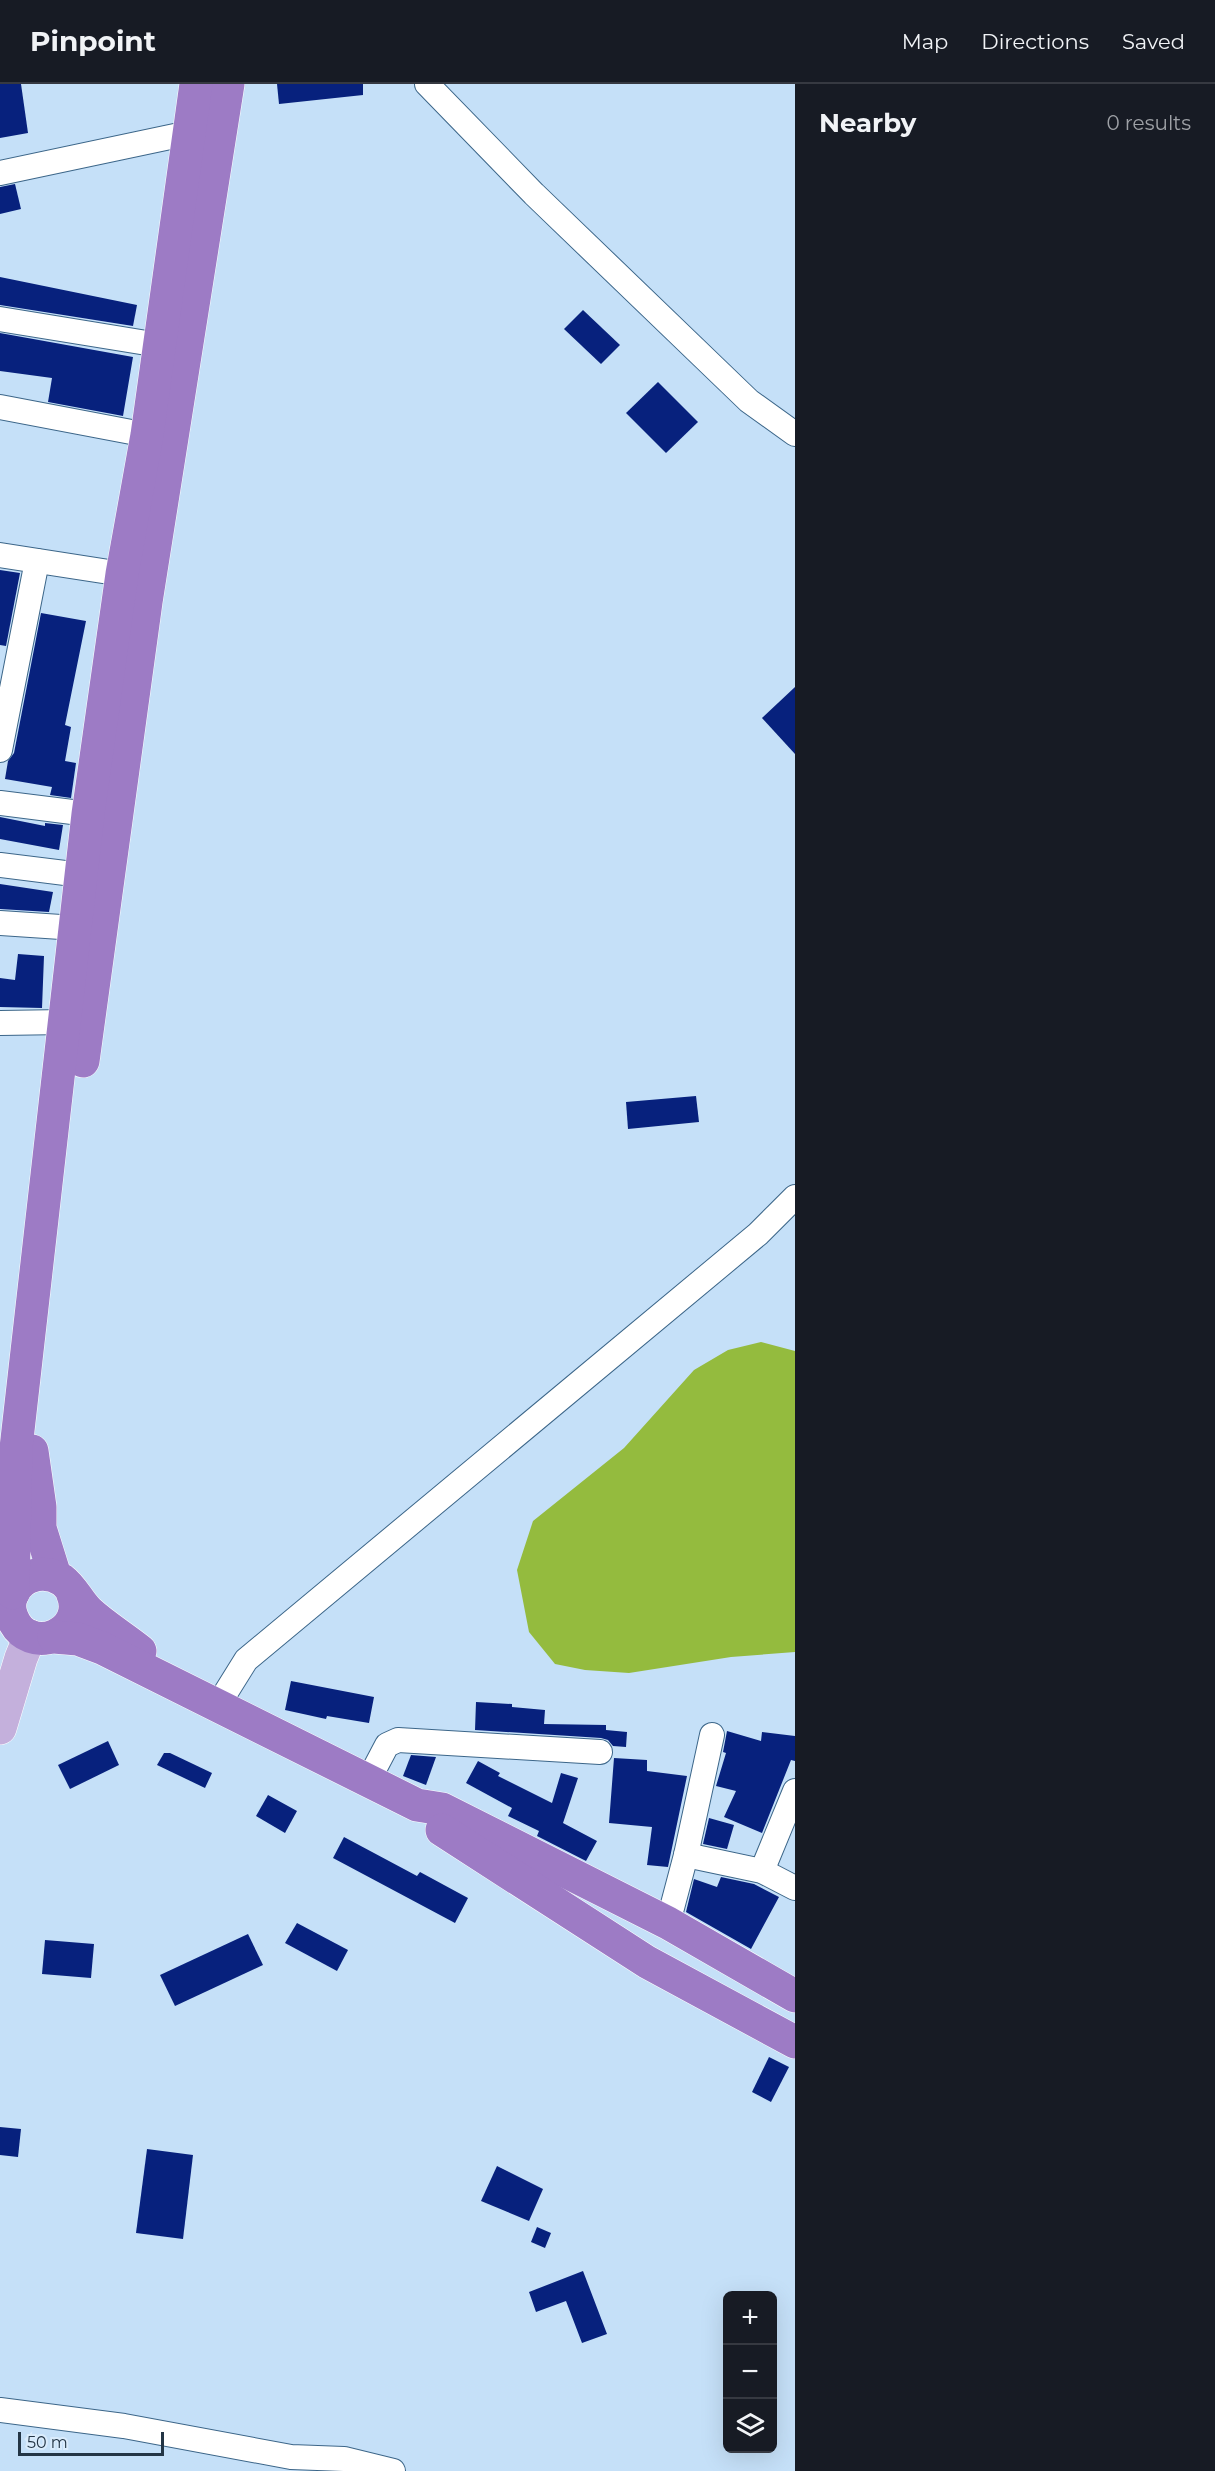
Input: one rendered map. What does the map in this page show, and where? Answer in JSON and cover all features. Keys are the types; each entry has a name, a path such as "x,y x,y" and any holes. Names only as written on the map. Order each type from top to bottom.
{"highway":[{"path":"16,1612 16,1448 88,814 122,574 147,435 196,84"},
{"path":"16,1612 64,1631 72,1621 75,1603 63,1584 40,1528 40,1507 31,1444 146,602 228,84"},
{"path":"16,1612 26,1579 35,1575 63,1584 89,1612 209,1700"},
{"path":"16,1612 102,1648 417,1805 442,1809 668,1923 795,1996"},
{"path":"417,1805 441,1830 647,1962 795,2042"}],"main road":[{"path":"0,1653 16,1612"},
{"path":"0,1728 21,1658 16,1612"}],"street":[{"path":"427,84 534,194 741,393 795,434"},
{"path":"0,173 189,133"},
{"path":"0,319 159,345"},
{"path":"0,407 147,435"},
{"path":"0,555 122,574"},
{"path":"0,750 37,561"},
{"path":"0,803 88,814"},
{"path":"0,865 81,875"},
{"path":"0,923 76,928"},
{"path":"0,1023 65,1022"},
{"path":"209,1700 246,1660 758,1234 795,1197"},
{"path":"668,1923 686,1855 712,1735"},
{"path":"368,1781 387,1745 398,1740 600,1752"},
{"path":"762,1871 795,1791"},
{"path":"686,1855 762,1871 795,1888"},
{"path":"0,2410 124,2426 291,2457 344,2459 393,2471"}],"shaded area":[{"path":"761,1342 795,1351 795,1652 731,1657 629,1673 585,1670 555,1664 529,1632 517,1570 533,1521 624,1448 694,1370 728,1350"}],"building":[{"path":"0,84 21,84 28,133 0,138"},
{"path":"277,84 363,84 363,95 279,104"},
{"path":"15,184 21,209 0,214 0,187"},
{"path":"0,277 137,305 133,326 0,305"},
{"path":"583,310 620,345 601,364 564,329"},
{"path":"0,333 133,357 123,416 48,402 52,378 0,371"},
{"path":"658,382 698,422 666,453 626,413"},
{"path":"0,570 20,573 6,646 0,645"},
{"path":"41,613 86,621 65,725 71,727 65,761 76,763 71,798 50,795 52,787 5,779 8,761 14,753"},
{"path":"795,687 795,754 762,718"},
{"path":"0,817 45,826 45,823 63,825 59,850 0,839"},
{"path":"0,884 53,892 49,912 0,909"},
{"path":"18,954 44,956 42,1008 0,1007 0,978 15,980"},
{"path":"696,1096 699,1122 628,1129 626,1102"},
{"path":"291,1681 374,1697 369,1723 327,1716 326,1719 285,1710"},
{"path":"476,1702 512,1704 512,1707 545,1710 544,1724 606,1725 606,1730 627,1732 626,1747 613,1746 608,1740 601,1738 475,1730"},
{"path":"727,1731 761,1741 762,1732 795,1736 795,1761 791,1760 762,1833 724,1817 736,1791 716,1786 726,1753 723,1752"},
{"path":"108,1741 119,1765 70,1789 58,1765"},
{"path":"164,1753 170,1753 212,1773 205,1788 157,1765"},
{"path":"411,1755 436,1757 426,1785 403,1776"},
{"path":"614,1758 647,1760 647,1771 687,1776 668,1867 647,1865 652,1827 609,1823"},
{"path":"478,1761 500,1773 498,1776 552,1803 561,1773 578,1778 563,1823 597,1841 586,1861 537,1836 539,1831 508,1816 512,1808 466,1783"},
{"path":"268,1795 297,1811 285,1833 256,1816"},
{"path":"709,1818 734,1825 727,1849 703,1844"},
{"path":"344,1837 417,1876 420,1872 468,1898 455,1923 333,1858"},
{"path":"721,1877 754,1884 779,1897 751,1949 686,1912 694,1879 717,1887"},
{"path":"297,1923 348,1950 337,1971 285,1943"},
{"path":"248,1934 263,1965 175,2006 160,1975"},
{"path":"45,1940 94,1944 91,1978 42,1974"},
{"path":"769,2057 789,2067 771,2102 752,2092"},
{"path":"0,2127 21,2129 18,2157 0,2155"},
{"path":"147,2149 193,2155 183,2239 136,2233"},
{"path":"497,2166 543,2189 529,2221 481,2201"},
{"path":"537,2227 551,2233 545,2248 531,2242"},
{"path":"583,2271 607,2334 582,2343 566,2301 536,2312 529,2292"}]}
